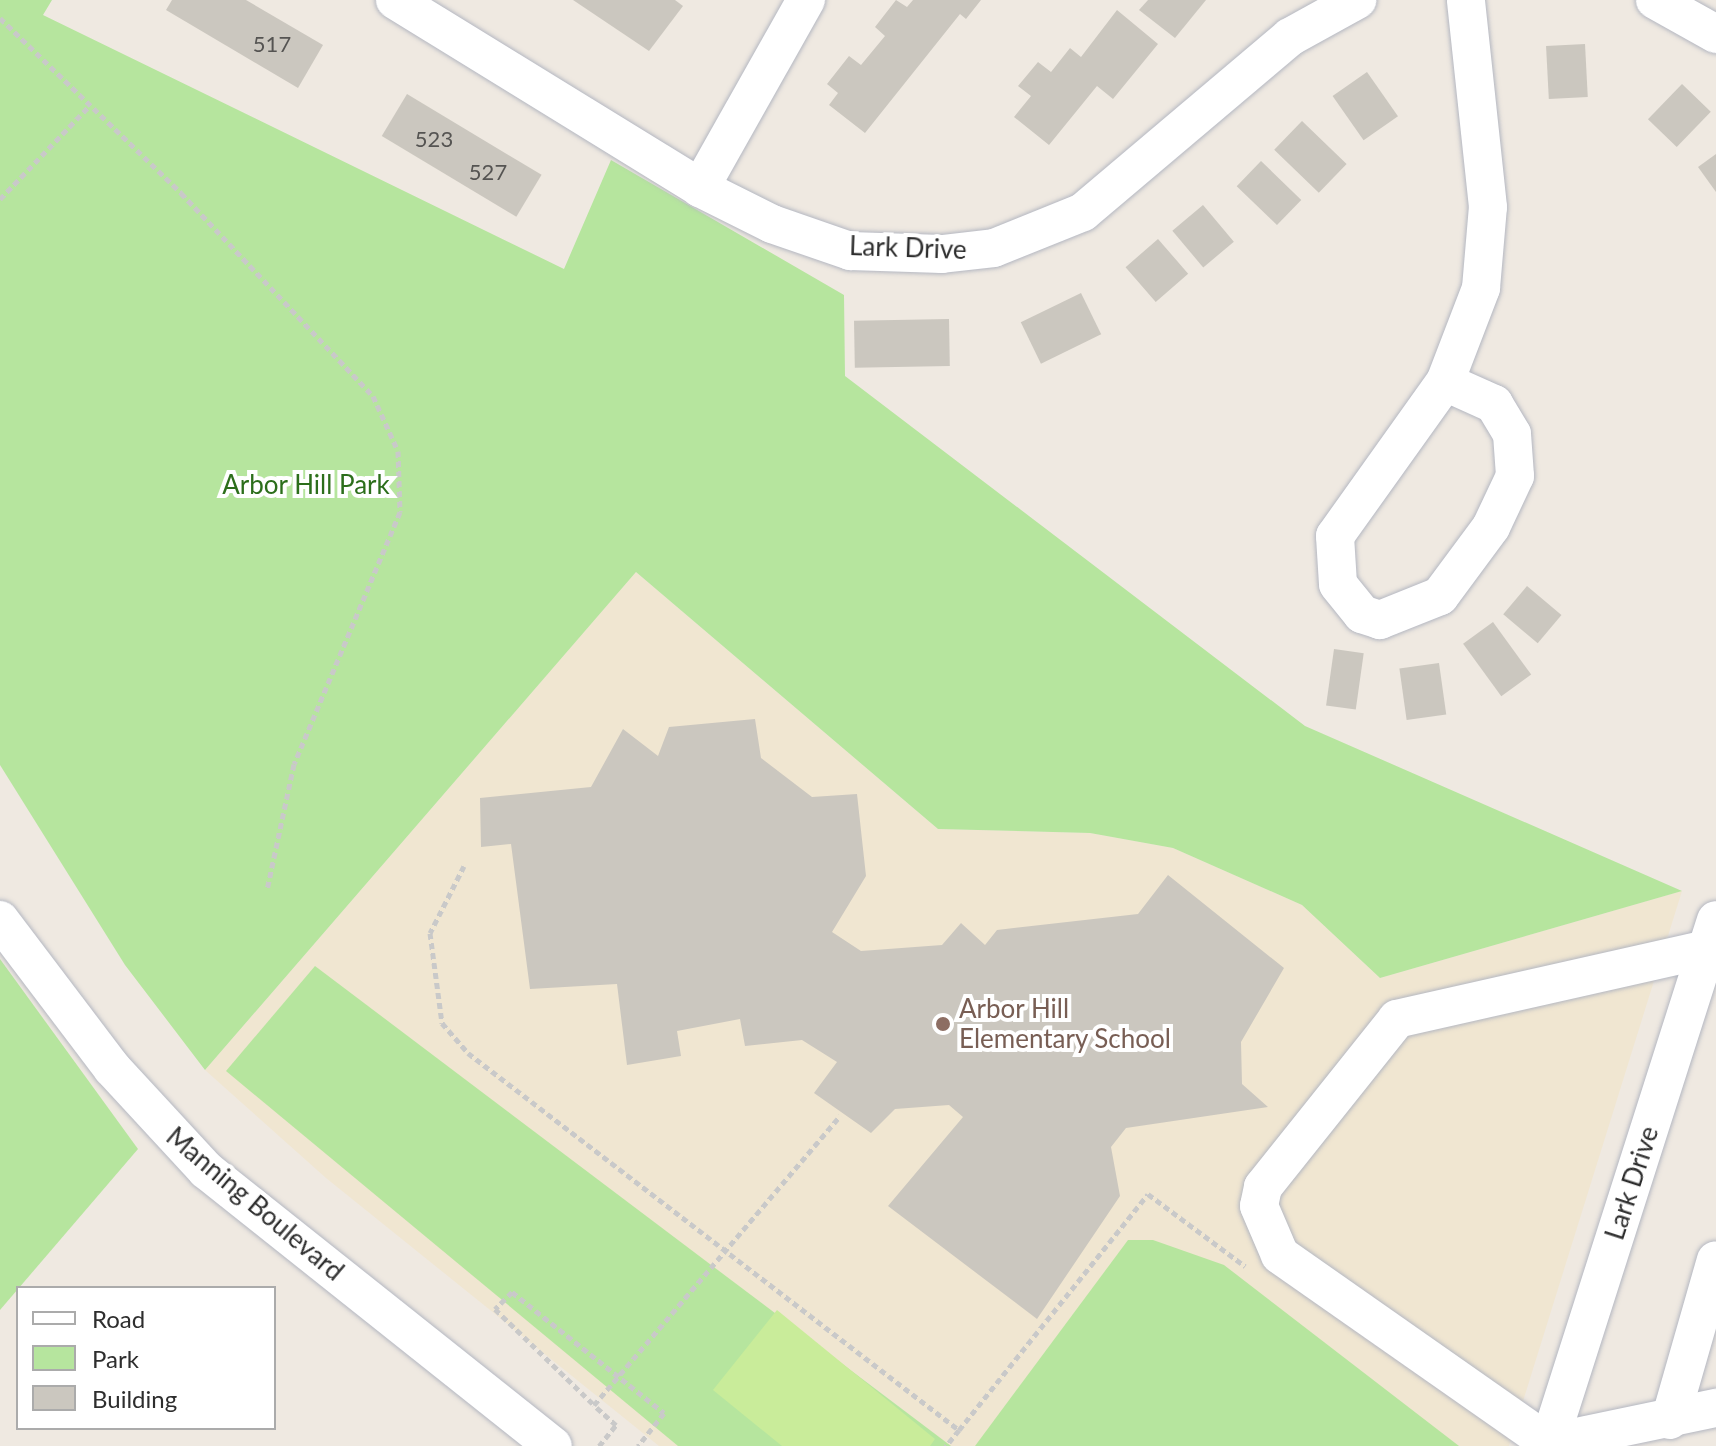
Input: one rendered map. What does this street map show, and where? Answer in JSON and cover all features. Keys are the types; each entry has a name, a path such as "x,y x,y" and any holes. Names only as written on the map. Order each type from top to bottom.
{"street":[{"name":"Lark Drive","path":"395,0 700,188 850,251 994,248 1083,212 1290,37 1357,0"},
{"path":"700,188 806,0"},
{"path":"1445,382 1494,404 1512,434 1515,476 1491,527 1440,596 1380,620 1362,614 1338,584 1335,536 1445,382 1481,288 1488,207 1466,0"},
{"path":"1655,0 1716,34"},
{"name":"Manning Boulevard","path":"0,920 112,1068 206,1170 553,1446"},
{"name":"Lark Drive","path":"1548,1445 1713,938"},
{"path":"1713,938 1397,1019 1263,1187 1263,1227 1280,1255 1548,1445 1716,1408"},
{"path":"1670,1420 1716,1260"}],"path":[{"path":"0,18 90,105 373,396 398,451 400,512 294,764 267,890"},
{"path":"0,199 90,105"},
{"path":"464,866 430,933 442,1023 468,1053 725,1247 959,1430"},
{"path":"594,1405 725,1247 840,1116"},
{"path":"946,1446 1148,1194 1248,1268"},
{"path":"599,1446 616,1425 495,1309 512,1292 664,1413 638,1446"}],"shaded area":[{"name":"Arbor Hill Elementary School","path":"636,572 938,829 1090,833 1173,848 1302,905 1380,978 1682,891 1509,1446 659,1446 326,1178 205,1070"}],"green space":[{"name":"Arbor Hill Park","path":"0,0 52,0 43,15 564,269 611,160 844,295 845,376 1305,726 1682,891 1380,978 1302,905 1173,848 1090,833 938,829 636,572 205,1070 125,965 0,765"},
{"path":"0,959 138,1149 21,1286 16,1286 16,1291 0,1310"},
{"path":"315,966 951,1446 678,1446 226,1071"},
{"path":"1128,1240 1153,1240 1224,1265 1459,1446 975,1446"},
{"path":"777,1310 935,1439 930,1446 782,1446 713,1390"}],"building":[{"path":"172,0 246,0 323,45 298,88 166,10"},
{"path":"573,0 675,0 683,6 649,51"},
{"path":"896,0 907,7 913,0 981,0 966,19 960,14 865,133 829,105 838,93 827,84 849,56 861,65 885,36 875,27"},
{"path":"1148,0 1206,0 1175,38 1139,10"},
{"path":"1117,10 1158,44 1113,99 1097,86 1049,145 1014,117 1031,96 1018,86 1038,62 1051,72 1070,48 1081,57"},
{"path":"1585,44 1588,97 1549,99 1546,46"},
{"path":"1367,72 1398,116 1364,140 1333,96"},
{"path":"1682,84 1711,112 1677,147 1648,119"},
{"path":"407,94 542,175 516,217 382,136"},
{"path":"1302,121 1347,164 1319,193 1274,150"},
{"path":"1716,154 1716,192 1698,167"},
{"path":"1261,161 1301,200 1277,225 1237,186"},
{"path":"1203,205 1234,242 1203,267 1172,231"},
{"path":"1158,239 1188,274 1156,302 1126,267"},
{"path":"1081,293 1101,334 1041,364 1021,322"},
{"path":"949,319 950,366 855,368 854,321"},
{"path":"1527,586 1561,615 1538,643 1503,614"},
{"path":"1493,622 1531,675 1501,696 1463,644"},
{"path":"1334,649 1364,653 1356,710 1326,705"},
{"path":"1439,663 1446,714 1407,720 1399,669"},
{"name":"Arbor Hill Elementary School","path":"755,719 761,758 812,797 857,794 866,876 832,932 861,951 942,945 961,923 985,945 997,930 1138,914 1168,875 1284,968 1241,1042 1242,1084 1268,1107 1126,1128 1111,1147 1120,1196 1037,1319 888,1206 963,1117 949,1105 895,1109 871,1133 814,1093 837,1062 802,1040 745,1046 740,1019 677,1031 681,1056 627,1065 617,984 530,989 511,844 481,847 480,798 591,787 623,729 658,756 669,727"}],"place":[{"name":"Arbor Hill Elementary School","path":"943,1024"}]}
